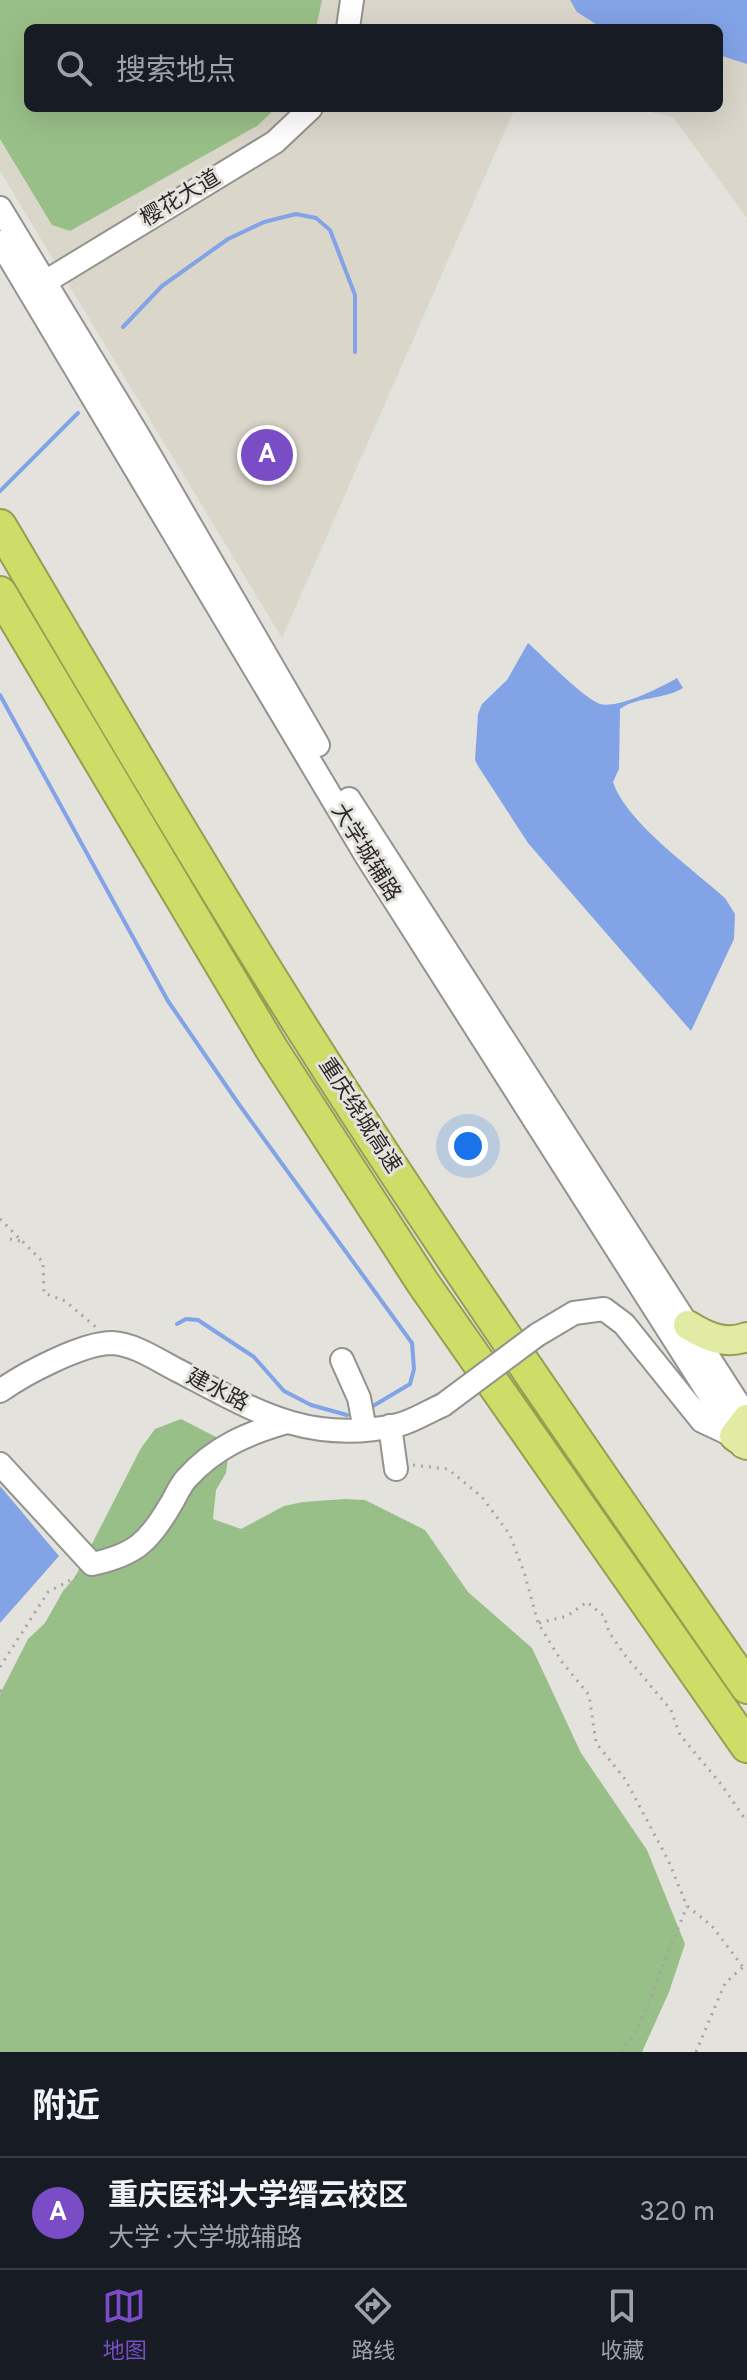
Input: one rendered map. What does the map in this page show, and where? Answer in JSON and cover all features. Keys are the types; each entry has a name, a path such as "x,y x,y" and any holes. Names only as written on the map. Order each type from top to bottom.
{"highway":[{"name":"重庆绕城高速","path":"0,526 303,1031 454,1263 747,1687"},
{"name":"重庆绕城高速","path":"0,593 296,1087 423,1283 747,1746"}],"main road":[{"path":"688,1325 707,1337 733,1342 747,1337"}],"street":[{"path":"349,24 352,0"},
{"name":"樱花大道","path":"45,282 275,142 307,112"},
{"name":"大学城辅路","path":"0,208 138,435 346,794 688,1325 744,1434"},
{"name":"大学城辅路","path":"0,242 367,857 744,1434"},
{"name":"建水路","path":"115,1343 140,1351 254,1411 325,1431 365,1430 401,1424 443,1405 537,1335 574,1313 604,1309 624,1324 702,1421 744,1434"},
{"path":"0,1391 57,1360 96,1345 115,1343"},
{"path":"342,1360 359,1398 365,1430"},
{"path":"0,1464 92,1564 115,1559 144,1544 185,1480 215,1452 249,1433 287,1422"},
{"path":"390,1426 396,1468"}],"path":[{"path":"0,1219 43,1262 44,1293 65,1301 115,1343"},
{"path":"10,1239 24,1242"},
{"path":"396,1468 423,1465 448,1469 482,1497 510,1535 538,1623 562,1662 589,1695 596,1743 625,1779 668,1860 687,1906 712,1926 745,1967 725,1983 696,2052"},
{"path":"0,1667 48,1592 106,1561"},
{"path":"538,1623 567,1616 587,1602 604,1616 609,1632 624,1654 671,1710 680,1735 747,1822"},
{"path":"0,1690 7,1696"},
{"path":"621,2052 637,2031 687,1906"}],"shaded area":[{"path":"0,0 747,0 747,218 673,117 651,112 723,112 723,24 24,24 24,112 513,112 282,638 0,171"}],"green space":[{"path":"0,0 322,0 317,24 24,24 24,112 272,112 257,126 70,231 52,225 0,139"},
{"path":"181,1419 218,1438 229,1451 226,1473 216,1490 213,1519 241,1529 284,1506 303,1502 365,1500 425,1530 468,1592 532,1648 581,1753 647,1850 685,1944 669,1992 642,2052 0,2052 0,1694 28,1639 45,1623 63,1591 75,1577 141,1448 155,1429"}],"water":[{"path":"570,0 747,0 747,64 723,56 723,24 596,24 577,12"},
{"path":"528,643 574,686 600,704 628,700 677,678 683,688 620,709 619,769 613,782 631,813 725,898 735,914 734,939 691,1031 528,843 475,760 478,714 482,704 507,680"},
{"path":"0,1486 59,1556 0,1623"}],"waterway":[{"path":"123,327 162,286 228,239 264,222 296,214 316,218 330,230 355,295 355,352"},
{"path":"0,491 78,413"},
{"path":"0,695 168,1001 412,1343 414,1369 410,1384 368,1409"},
{"path":"177,1324 186,1319 198,1320 254,1357 284,1391 311,1405 347,1415"}],"place":[{"name":"重庆医科大学缙云校区","path":"267,455"}]}
